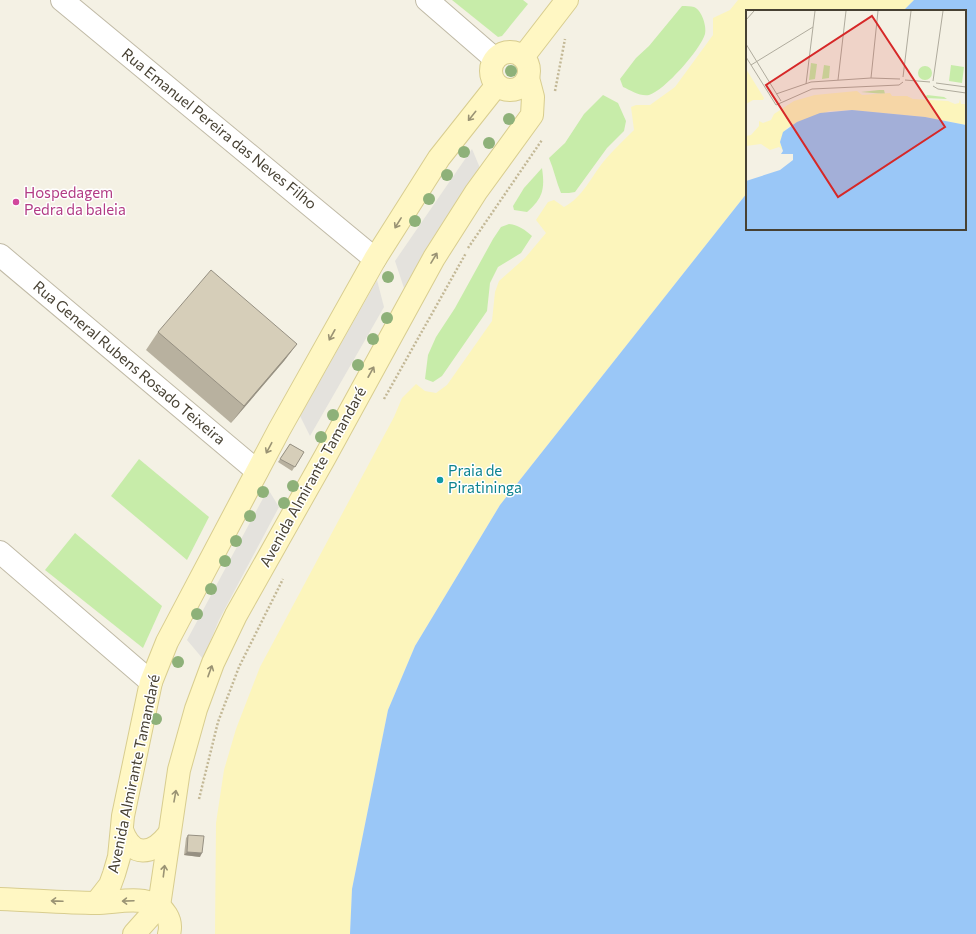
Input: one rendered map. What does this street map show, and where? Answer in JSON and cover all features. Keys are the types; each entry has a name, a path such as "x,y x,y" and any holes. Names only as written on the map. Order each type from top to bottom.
{"street":[{"name":"Rua Emanuel Pereira das Neves Filho","path":"62,0 375,259"},
{"path":"427,0 495,59"},
{"path":"526,67 512,52 500,55 495,59 491,70 493,81 496,86 502,89 514,90 520,88 526,67 567,0"},
{"name":"Avenida Almirante Tamandaré","path":"159,906 168,835 179,770 196,709 212,663 236,615 434,258 476,192 532,115 534,97 526,67"},
{"name":"Avenida Almirante Tamandaré","path":"96,903 105,892 112,879 119,857 123,816 151,682 167,642 258,470 375,259 439,158 496,86"},
{"name":"Rua General Rubens Rosado Teixeira","path":"0,255 258,470"},
{"path":"0,552 151,682"},
{"path":"122,830 131,845 142,851 155,849 168,835"},
{"path":"0,899 96,903 142,901 159,906 167,916 170,924 169,934"},
{"path":"134,934 159,906"}],"path":[{"path":"554,92 566,33"},
{"path":"383,401 466,252 544,137"},
{"path":"197,807 218,722 239,667 285,577"}],"green space":[{"path":"452,0 523,0 528,4 502,36 498,37"},
{"path":"682,6 697,9 703,19 705,34 697,49 681,69 656,92 649,95 643,95 623,87 620,79 636,58 649,46"},
{"path":"603,95 618,103 626,121 624,131 607,148 575,192 561,193 549,158 565,143 584,114"},
{"path":"542,168 543,187 542,193 537,202 527,212 514,210 513,206 524,188"},
{"path":"509,224 519,227 532,236 521,253 498,267 490,283 487,311 442,376 433,382 425,379 428,355 436,337 455,308 493,239 501,227"},
{"path":"139,459 209,517 187,560 111,496"},
{"path":"75,533 162,606 143,648 45,570"}],"sand":[{"name":"Praia de Piratininga","path":"738,0 914,0 904,10 746,10 746,194 500,505 415,646 388,710 352,889 350,934 215,934 216,823 224,770 236,729 260,667 394,417 402,398 416,384 425,391 436,393 447,385 492,321 495,292 499,281 525,258 546,233 536,220 548,202 554,200 564,207 571,203 582,192 604,161 634,130 631,107 636,105 650,105 675,87 713,35 713,18 730,10"}],"shaded area":[{"path":"472,149 480,168 432,239 404,288 395,261"},
{"path":"377,280 384,307 310,436 300,416"},
{"path":"268,489 279,507 219,620 203,659 187,640"}],"water":[{"path":"914,0 976,0 976,934 350,934 352,889 388,710 415,646 500,505 746,194 746,230 966,230 966,10 904,10"}],"building":[{"path":"211,270 297,344 244,406 158,332"},
{"path":"290,444 304,452 295,467 280,459"},
{"path":"188,835 204,836 202,853 187,852"}],"place":[{"name":"Hospedagem Pedra da baleia","path":"16,202"},
{"name":"Praia de Piratininga","path":"440,480"}]}
